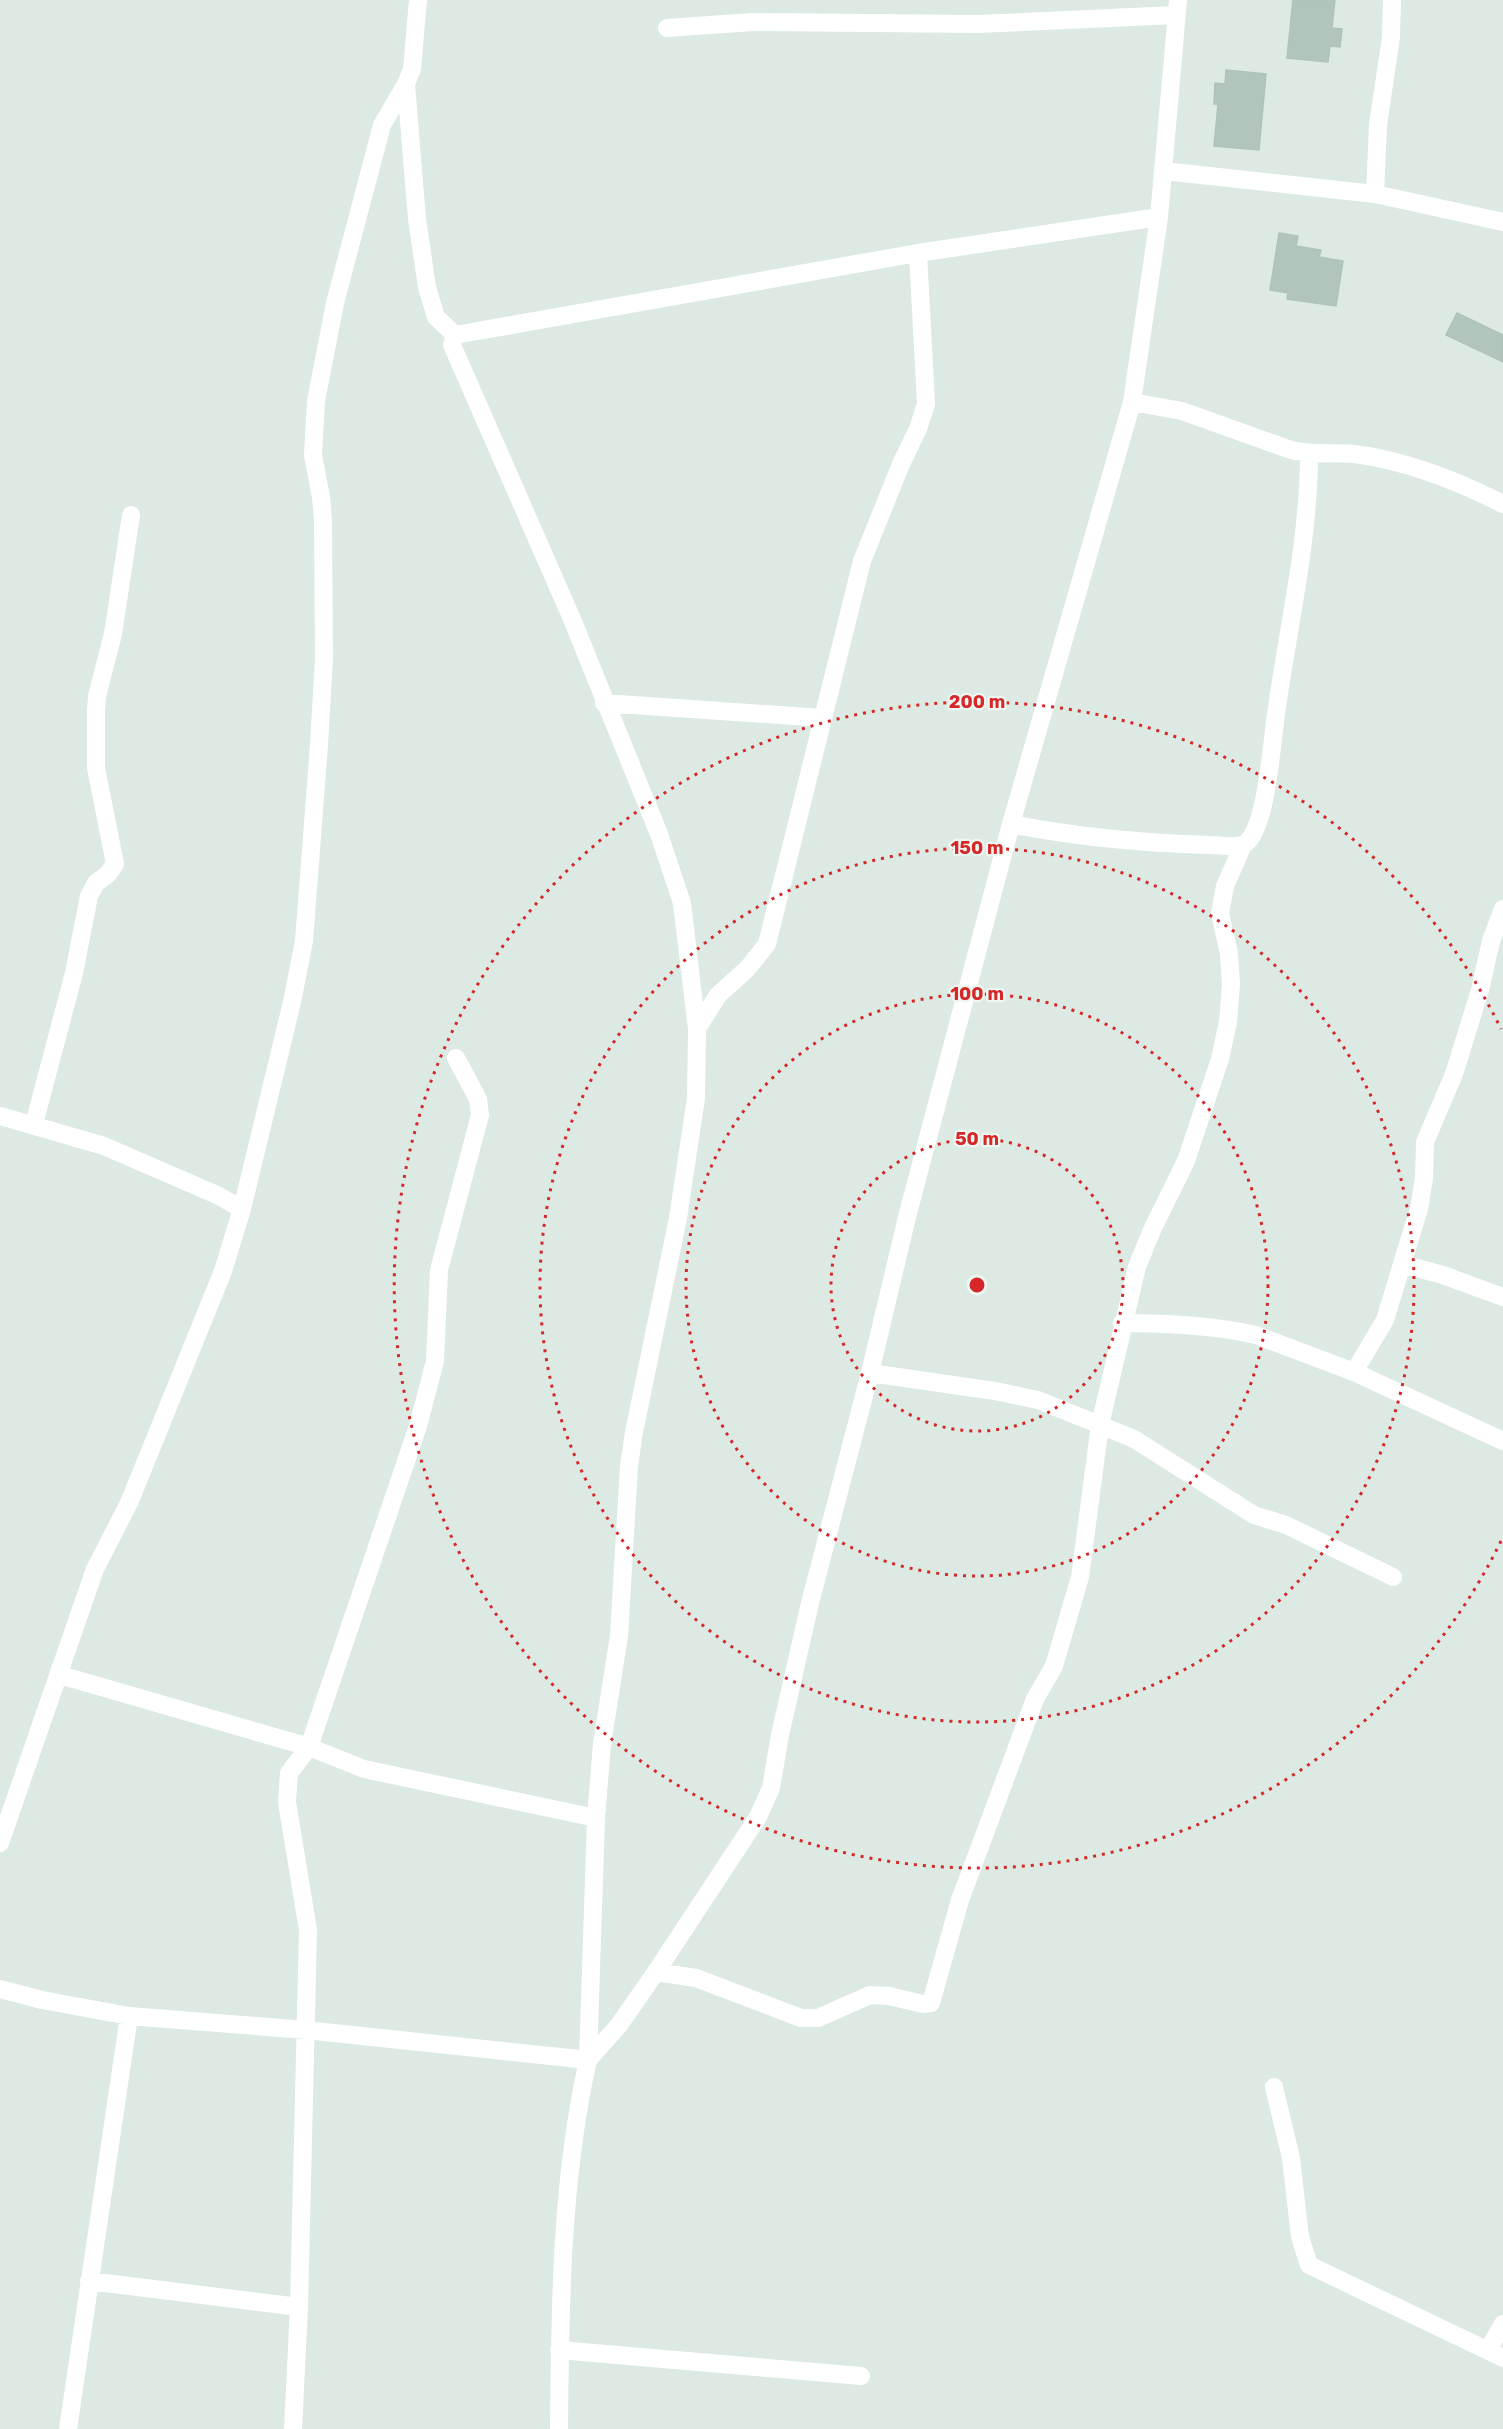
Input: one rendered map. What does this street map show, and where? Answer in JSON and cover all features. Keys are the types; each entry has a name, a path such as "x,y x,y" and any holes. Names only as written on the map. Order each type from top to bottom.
{"street":[{"path":"0,1843 95,1569 129,1503 224,1271 242,1209 292,1002 304,940 320,745 324,658 323,522 313,455 316,401 327,341 357,213 382,125 412,69 418,0"},
{"path":"1375,194 1378,125 1391,37 1392,0"},
{"path":"588,2060 619,2025 656,1972 758,1817 771,1788 780,1735 810,1603 870,1373 907,1217 1011,824 1132,402 1159,217 1177,8 979,24 753,22 667,28"},
{"path":"406,84 417,219 427,287 436,317 455,334"},
{"path":"1164,171 1375,194 1501,224"},
{"path":"455,334 918,253 1159,217"},
{"path":"697,1029 718,995 747,969 767,944 862,561 918,429 926,404 918,253"},
{"path":"455,334 452,345 572,620 659,834 682,903 697,1029 696,1098 678,1218 629,1466 619,1636 602,1744 596,1818 588,2060 581,2091 566,2213 559,2350 559,2429"},
{"path":"1132,402 1182,411 1291,450 1309,454 1354,454 1384,460 1477,491 1503,504"},
{"path":"656,1972 696,1978 801,2018 818,2018 870,1995 889,1996 923,2004 931,2003 960,1900 1035,1699 1058,1655 1080,1577 1100,1425 1122,1323 1137,1267 1152,1230 1186,1161 1220,1059 1228,1022 1232,984 1229,954 1220,914 1225,886 1243,845 1255,828 1268,775 1276,706 1285,666 1306,521 1309,454"},
{"path":"34,1124 74,973 89,896 96,882 108,874 115,864 96,768 96,711 113,634 131,515"},
{"path":"604,703 823,718"},
{"path":"1011,824 1096,837 1164,843 1243,845"},
{"path":"1354,1372 1384,1320 1419,1209 1425,1142 1454,1074 1480,990 1491,942 1503,909"},
{"path":"293,2429 299,2307 308,1930 287,1802 289,1773 309,1747 418,1426 435,1361 439,1270 480,1115 478,1099 456,1058"},
{"path":"0,1116 104,1146 242,1209"},
{"path":"1402,1263 1503,1297"},
{"path":"1122,1323 1168,1323 1240,1331 1256,1335 1354,1372 1503,1441"},
{"path":"870,1373 995,1391 1038,1401 1134,1438 1254,1515 1286,1525 1393,1577"},
{"path":"60,1675 309,1747 364,1769 596,1818"},
{"path":"0,1989 42,2000 129,2016 306,2030 588,2060"},
{"path":"68,2429 129,2016"},
{"path":"1274,2087 1291,2158 1300,2237 1309,2265 1495,2354 1503,2324"},
{"path":"89,2282 299,2307"},
{"path":"559,2350 861,2376"}],"building":[{"path":"1293,0 1335,0 1332,28 1342,29 1340,47 1330,46 1328,62 1287,58"},
{"path":"1226,70 1266,74 1259,150 1214,146 1218,104 1214,104 1215,83 1225,84"},
{"path":"1279,233 1298,236 1296,246 1321,250 1319,257 1343,261 1336,306 1287,299 1288,293 1270,290"},
{"path":"1457,313 1503,335 1503,362 1446,335"}]}
